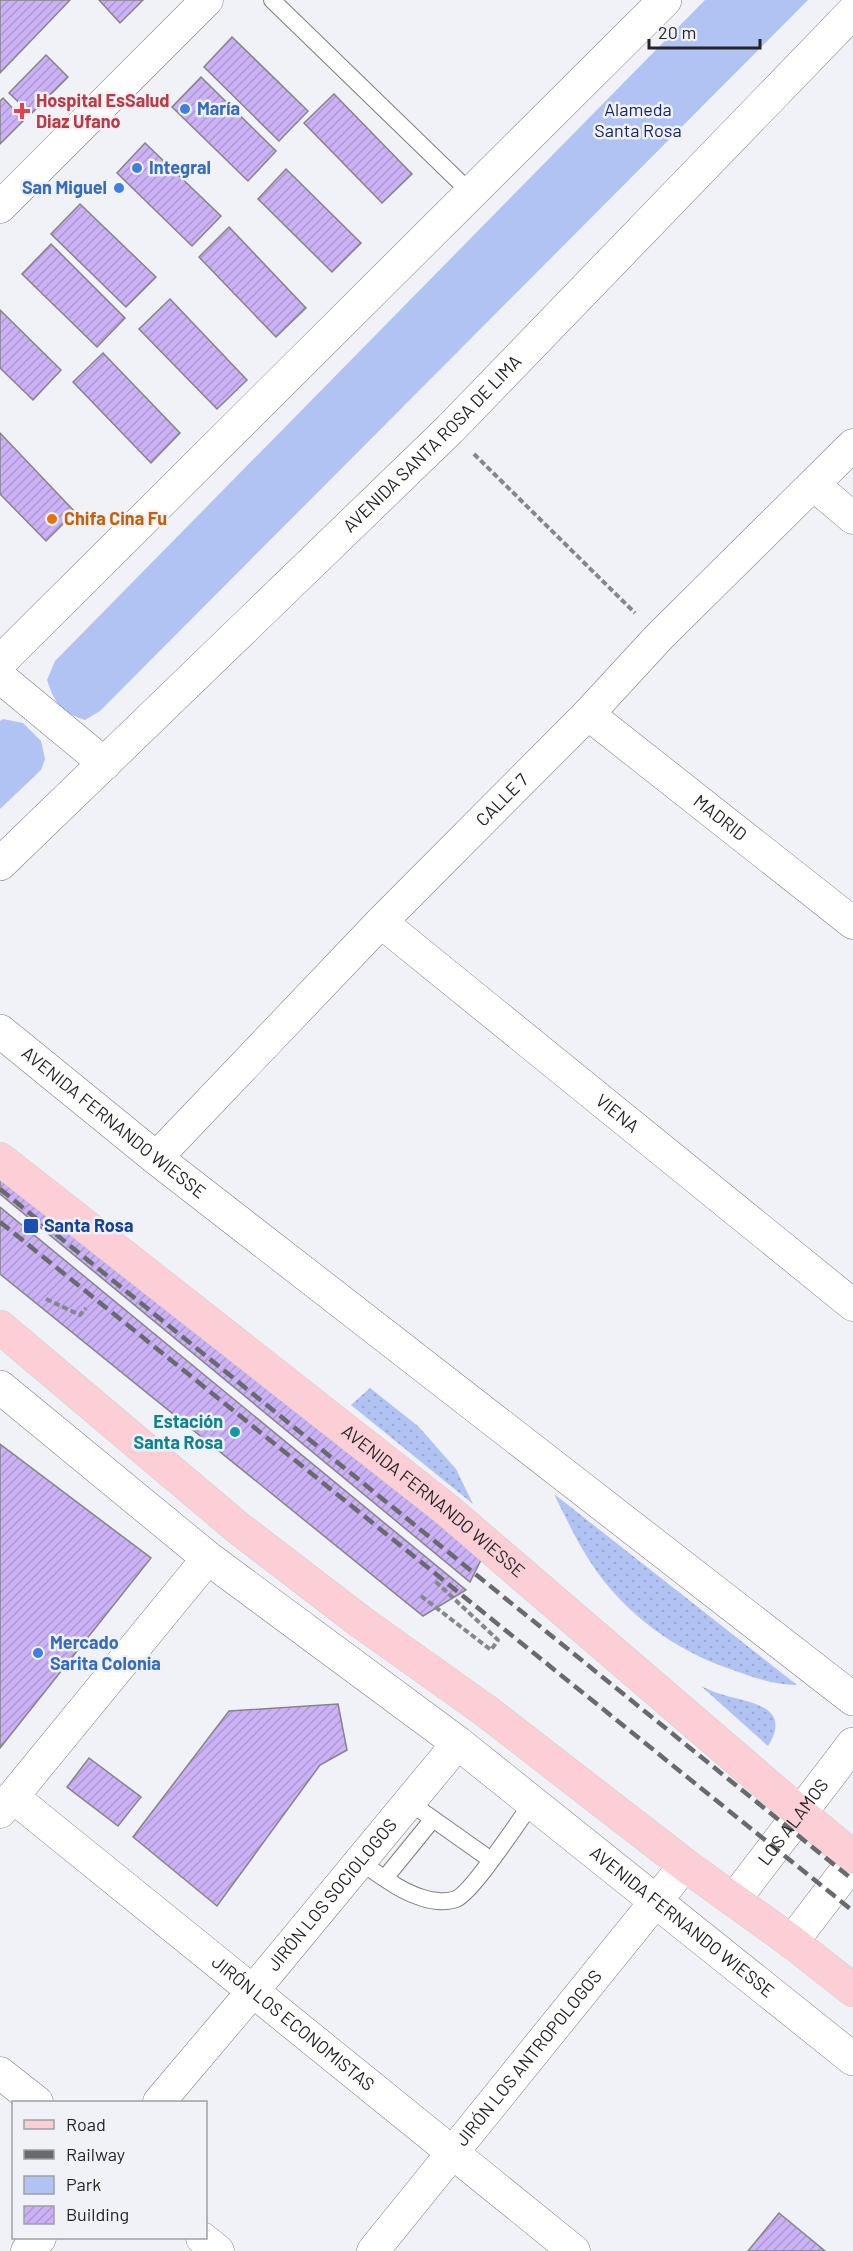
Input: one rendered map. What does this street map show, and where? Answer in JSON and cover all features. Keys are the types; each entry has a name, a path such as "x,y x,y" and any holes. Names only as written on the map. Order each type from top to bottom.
{"main road":[{"path":"0,662 665,0"},
{"name":"AVENIDA SANTA ROSA DE LIMA","path":"0,864 450,429 853,12"},
{"name":"AVENIDA FERNANDO WIESSE","path":"0,1031 156,1158 853,1700"},
{"name":"AVENIDA FERNANDO WIESSE","path":"0,1159 446,1509 853,1857"},
{"path":"0,1328 237,1527 361,1622 486,1711 685,1865 792,1942 853,1990"},
{"name":"AVENIDA FERNANDO WIESSE","path":"0,1387 208,1558 458,1743 853,2059"},
{"name":"LOS ALAMOS","path":"734,1900 853,1744"},
{"path":"792,1942 853,1862"}],"street":[{"path":"0,207 207,0"},
{"name":"CALLE 7","path":"156,1158 381,922 588,714 659,637 853,445"},
{"path":"814,485 853,518"},
{"path":"0,677 105,764"},
{"name":"MADRID","path":"588,714 853,923"},
{"name":"VIENA","path":"381,922 853,1305"},
{"path":"6,1804 208,1558"},
{"name":"JIRÓN LOS SOCIOLOGOS","path":"161,2101 252,1992 373,1870 421,1810 458,1743"},
{"name":"JIRÓN LOS ECONOMISTAS","path":"6,1804 252,1992 574,2251"},
{"name":"JIRÓN LOS ANTROPOLOGOS","path":"373,2251 685,1865"},
{"path":"0,2073 35,2101"},
{"path":"27,2251 39,2239"},
{"path":"203,2239 218,2251"}],"lane":[{"path":"272,0 472,194"},
{"path":"373,1870 420,1898 439,1901 456,1899 471,1887 533,1802"},
{"path":"421,1810 491,1860"}],"path":[{"path":"450,429 659,637"},
{"path":"46,1299 80,1315 86,1308"},
{"path":"421,1596 491,1650 498,1640 434,1580"}],"green space":[{"name":"Alameda Santa Rosa","path":"705,0 808,0 100,711 85,720 70,714 60,706 47,680 55,661"},
{"path":"3,719 23,723 41,741 45,759 41,770 0,809 0,721"},
{"path":"370,1388 418,1426 456,1469 473,1504 351,1405"},
{"path":"554,1494 797,1685 780,1684 738,1672 690,1652 653,1629 606,1584 577,1540"},
{"path":"701,1686 756,1704 772,1714 775,1722 774,1733 768,1746"}],"building":[{"path":"0,0 70,0 0,73"},
{"path":"99,0 143,0 120,23"},
{"path":"232,37 308,111 279,141 204,67"},
{"path":"46,55 68,77 31,114 9,93"},
{"path":"201,77 276,151 248,181 172,107"},
{"path":"334,94 412,174 382,203 304,123"},
{"path":"3,98 24,120 0,144 0,101"},
{"path":"145,143 221,216 192,246 117,173"},
{"path":"286,169 361,243 332,272 258,199"},
{"path":"80,204 156,277 126,307 51,234"},
{"path":"229,227 306,308 276,337 199,257"},
{"path":"51,244 125,318 97,347 22,274"},
{"path":"170,299 247,380 217,409 139,329"},
{"path":"0,310 61,370 33,400 0,368"},
{"path":"103,353 180,433 151,463 73,382"},
{"path":"0,433 75,512 46,541 0,494"},
{"name":"Estación Santa Rosa","path":"0,1143 487,1548 470,1582 0,1194"},
{"name":"Estación Santa Rosa","path":"0,1207 466,1590 423,1616 0,1274"},
{"name":"Mercado Sarita Colonia","path":"0,1444 151,1558 0,1748"},
{"path":"338,1704 347,1750 320,1765 217,1906 133,1837 229,1711"},
{"path":"89,1758 141,1797 118,1826 67,1787"},
{"path":"779,2213 825,2251 748,2251"}],"railway":[{"path":"0,1189 853,1880"},
{"path":"0,1222 853,1911"}],"place":[{"name":"María","path":"185,109"},
{"name":"Hospital EsSalud Diaz Ufano","path":"22,111"},
{"name":"Integral","path":"137,168"},
{"name":"San Miguel","path":"119,188"},
{"name":"Chifa Cina Fu","path":"52,519"},
{"name":"Santa Rosa","path":"31,1226"},
{"name":"Estación Santa Rosa","path":"235,1432"},
{"name":"Mercado Sarita Colonia","path":"38,1653"}]}
